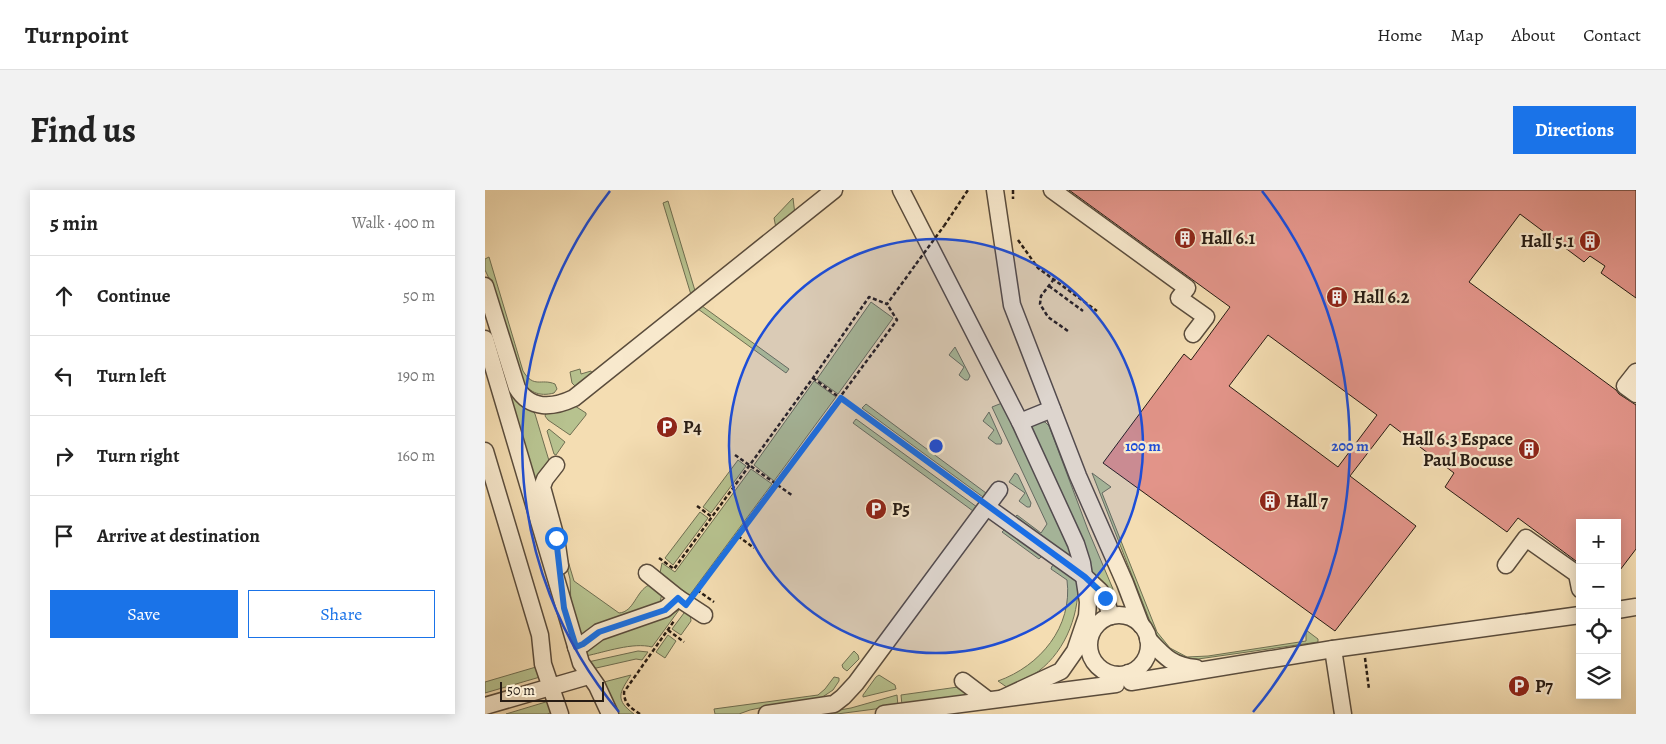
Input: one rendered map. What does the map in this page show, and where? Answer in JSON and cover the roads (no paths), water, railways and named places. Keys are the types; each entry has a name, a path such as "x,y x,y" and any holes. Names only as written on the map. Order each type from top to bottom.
{"lane":[{"path":"485,286 517,388 527,400 535,404 544,406 557,404 573,398 835,190"},
{"path":"901,190 1019,422 1076,544 1085,577 1088,602 1087,616 1075,651 1061,671 985,703"},
{"path":"995,190 1012,305 1079,476 1125,583 1139,627 1149,648 1142,663 1123,678"},
{"path":"1052,190 1187,288 1179,298 1207,317 1193,334"},
{"path":"485,339 597,714"},
{"path":"1636,372 1625,386 1636,394"},
{"path":"1019,422 1052,409"},
{"path":"485,451 540,636 543,664 560,714"},
{"path":"557,465 543,483 543,487 558,549 564,608"},
{"path":"767,714 834,704 843,697 856,683 999,490"},
{"path":"987,507 1085,577 1105,598 1111,616"},
{"path":"1506,565 1526,538 1576,573"},
{"path":"647,573 682,602 704,615"},
{"path":"576,647 599,632 665,610 682,602"},
{"path":"1621,609 1636,607"},
{"path":"1123,678 1100,668 1090,652 1091,634 1096,626 1111,616 1139,627 1167,659 1184,667 1236,665"},
{"path":"884,714 985,703 1123,678 1214,670 1333,649 1576,616"},
{"path":"1333,649 1343,714"},
{"path":"485,706 550,687 583,670"},
{"path":"583,670 597,686 610,714"},
{"path":"963,681 985,703"}],"place":[{"name":"Hall 6.1","path":"1185,238"},
{"name":"Hall 5.1","path":"1590,241"},
{"name":"Hall 6.2","path":"1337,297"},
{"name":"P4","path":"667,427"},
{"name":"Hall 6.3 Espace Paul Bocuse","path":"1529,449"},
{"name":"Hall 7","path":"1270,501"},
{"name":"P5","path":"876,509"},
{"name":"P7","path":"1519,686"}]}
